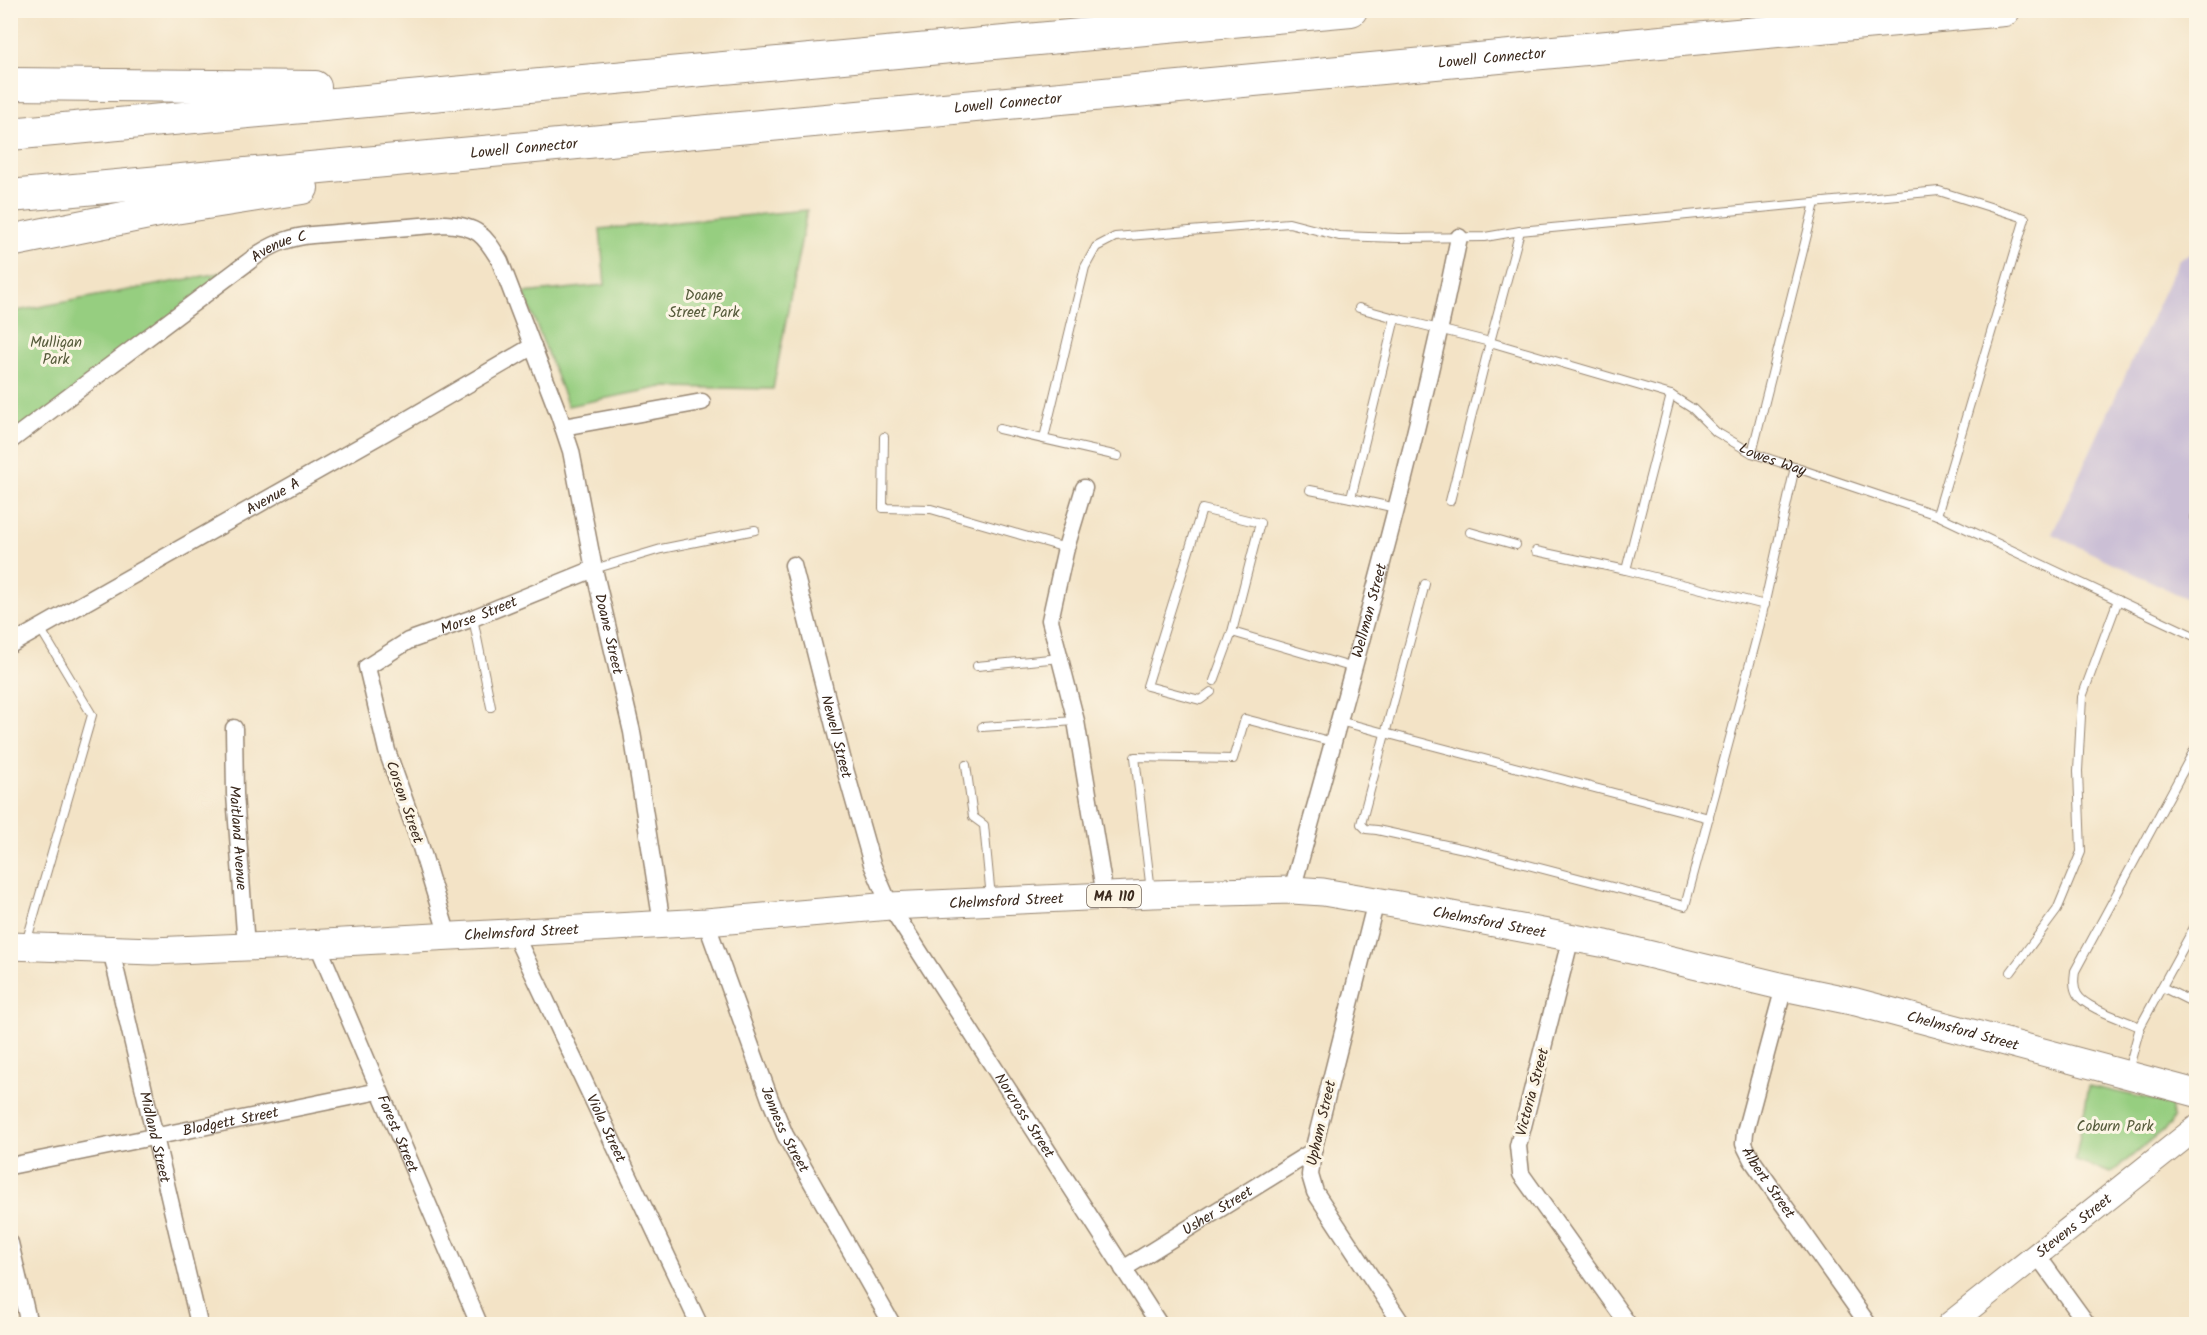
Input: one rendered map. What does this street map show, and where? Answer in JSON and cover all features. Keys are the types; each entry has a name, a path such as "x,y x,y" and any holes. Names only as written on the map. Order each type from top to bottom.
{"highway":[{"path":"10,134 1351,10"},
{"name":"Lowell Connector","path":"10,196 2004,10"},
{"path":"10,84 478,90"},
{"path":"10,241 138,214 410,168 484,152"}],"main road":[{"name":"Chelmsford Street","path":"18,946 153,951 705,922 890,906 1152,894 1292,890 1323,892 1571,937 1856,1002 2196,1093"},
{"name":"Stevens Street","path":"1950,1324 2196,1128"}],"street":[{"name":"Avenue C","path":"10,441 261,253 291,237 445,224 477,230 488,240 500,261 533,346"},
{"path":"1440,331 1459,237"},
{"name":"Wellman Street","path":"1292,890 1354,668 1440,331"},
{"name":"Doane Street","path":"533,346 563,427 579,486 594,569 632,732 662,924"},
{"name":"Avenue A","path":"10,645 533,346"},
{"path":"563,427 702,402"},
{"path":"1084,488 1066,548 1050,621 1076,721 1105,896"},
{"name":"Newell Street","path":"793,565 866,843 872,864 890,906"},
{"name":"Morse Street","path":"367,667 408,641 473,618 594,569"},
{"name":"Corson Street","path":"367,667 387,751 419,841 448,936"},
{"name":"Maitland Avenue","path":"234,728 234,794 246,947"},
{"name":"Upham Street","path":"1376,901 1313,1151 1310,1175 1315,1192 1402,1324"},
{"name":"Norcross Street","path":"890,906 1159,1324"},
{"name":"Jenness Street","path":"705,922 785,1135 892,1324"},
{"name":"Viola Street","path":"514,933 699,1324"},
{"name":"Victoria Street","path":"1571,937 1518,1146 1518,1160 1521,1174 1628,1324"},
{"name":"Forest Street","path":"317,943 479,1324"},
{"name":"Midland Street","path":"111,950 199,1324"},
{"name":"Albert Street","path":"1784,987 1745,1132 1744,1144 1752,1160 1868,1324"},
{"name":"Blodgett Street","path":"10,1166 379,1091"},
{"name":"Usher Street","path":"1123,1269 1313,1151"},
{"path":"10,1243 29,1324"},
{"path":"2037,1255 2087,1324"}],"lane":[{"path":"1044,438 1085,267 1096,247 1115,237 1289,223 1339,236 1485,237 1520,231 1939,191 2025,218 1937,515"},
{"path":"1752,453 1815,203"},
{"path":"1450,501 1520,231"},
{"name":"Lowes Way","path":"1359,308 1440,331 1490,342 1671,395 1693,409 1716,432 1752,453 1937,515 2196,637"},
{"path":"1351,498 1395,318"},
{"path":"1626,570 1671,395"},
{"path":"999,429 1118,456"},
{"path":"884,437 883,508 931,509 1066,548"},
{"path":"1425,584 1361,824 1366,829 1478,852 1685,906 1765,605 1795,468"},
{"path":"1310,490 1396,508"},
{"path":"1211,692 1200,700 1147,686 1202,509 1260,523 1232,632 1214,681"},
{"path":"594,569 661,549 755,530"},
{"path":"1470,532 1516,545"},
{"path":"1536,551 1626,570 1765,605"},
{"path":"2011,972 2057,910 2081,852 2078,771 2082,697 2118,600"},
{"path":"473,618 491,707"},
{"path":"18,946 92,715 40,628"},
{"path":"1232,632 1354,668"},
{"path":"977,666 1060,658"},
{"path":"1152,894 1135,757 1233,759 1245,719 1333,742"},
{"path":"982,727 1076,721"},
{"path":"1339,721 1709,818"},
{"path":"2139,1027 2084,1002 2077,994 2073,983 2075,971 2196,747"},
{"path":"966,765 973,816 984,825 991,902"},
{"path":"2127,1075 2139,1027 2196,924"},
{"path":"2162,987 2196,1004"}],"shaded area":[{"path":"2196,250 2196,603 2052,534 2179,259"}],"green space":[{"name":"Doane Street Park","path":"807,210 773,389 662,387 568,406 524,293 605,285 600,229"},
{"name":"Mulligan Park","path":"241,269 11,441 11,312"},
{"name":"Coburn Park","path":"2089,1086 2163,1102 2171,1106 2173,1118 2170,1125 2111,1173 2075,1161"}]}
